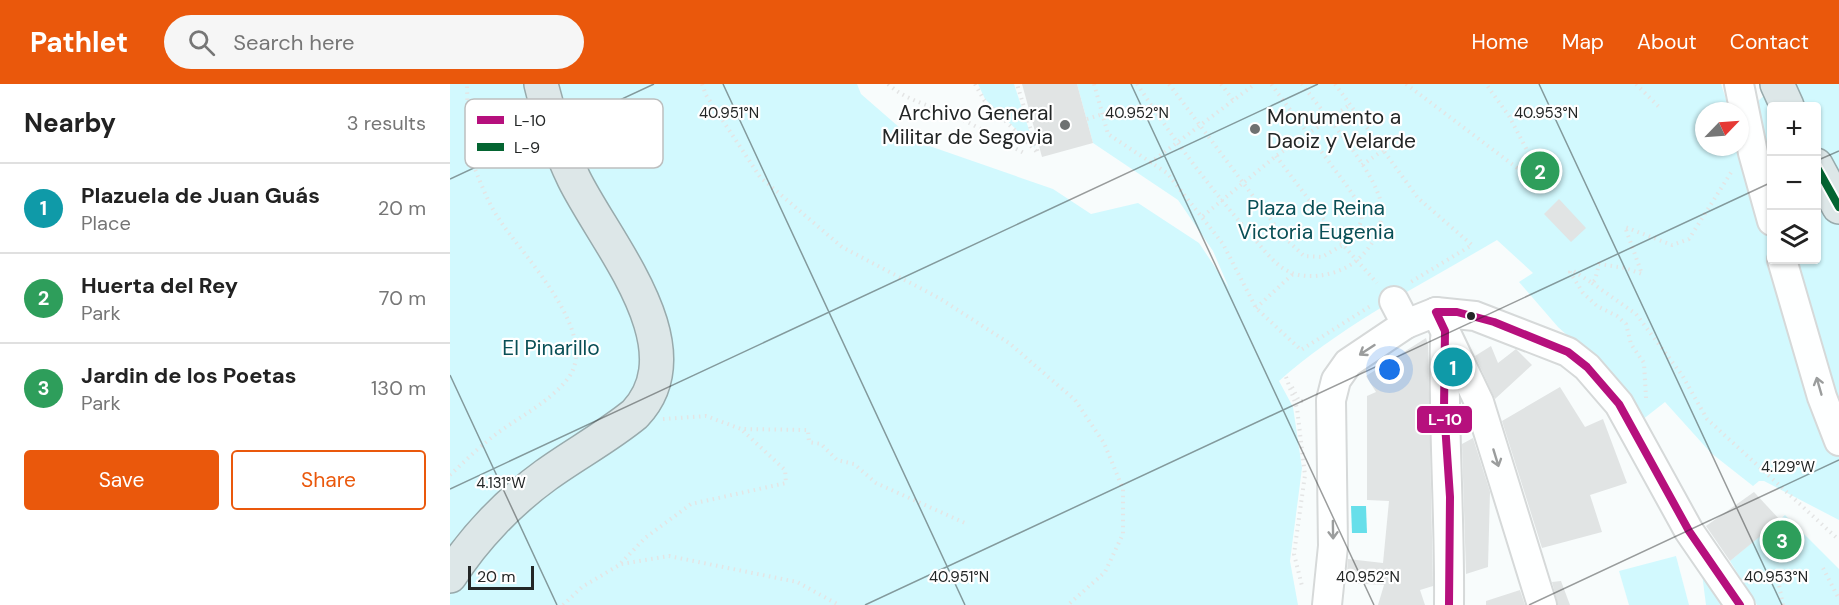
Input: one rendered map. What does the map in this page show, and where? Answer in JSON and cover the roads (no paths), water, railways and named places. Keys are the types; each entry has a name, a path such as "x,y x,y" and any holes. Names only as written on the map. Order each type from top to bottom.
{"main road":[{"path":"541,84 544,99"},
{"path":"1778,84 1785,102"},
{"path":"450,576 475,543 515,500 546,475 635,414 647,398 657,374 658,355 647,311 570,168"},
{"path":"1821,174 1839,207"}],"street":[{"path":"1738,84 1753,153 1769,210"},
{"path":"1783,264 1822,397 1839,441"},
{"path":"1315,600 1333,546 1331,400 1336,380 1396,307 1441,322 1479,402 1542,605"},
{"path":"1441,322 1457,312 1494,322 1568,352 1587,367 1619,404 1689,531 1740,605"},
{"path":"1441,322 1450,497 1449,605"}],"water":[{"path":"1351,506 1366,506 1367,533 1352,533"}],"place":[{"name":"Archivo General Militar de Segovia","path":"1065,125"},
{"name":"Monumento a Daoiz y Velarde","path":"1255,129"},
{"name":"Huerta del Rey","path":"1540,171"},
{"name":"Plazuela de Juan Guás","path":"1453,367"},
{"name":"Jardin de los Poetas","path":"1782,540"}],"park label":[{"name":"Plaza de Reina Victoria Eugenia","path":"1316,220"},
{"name":"El Pinarillo","path":"551,348"}]}
